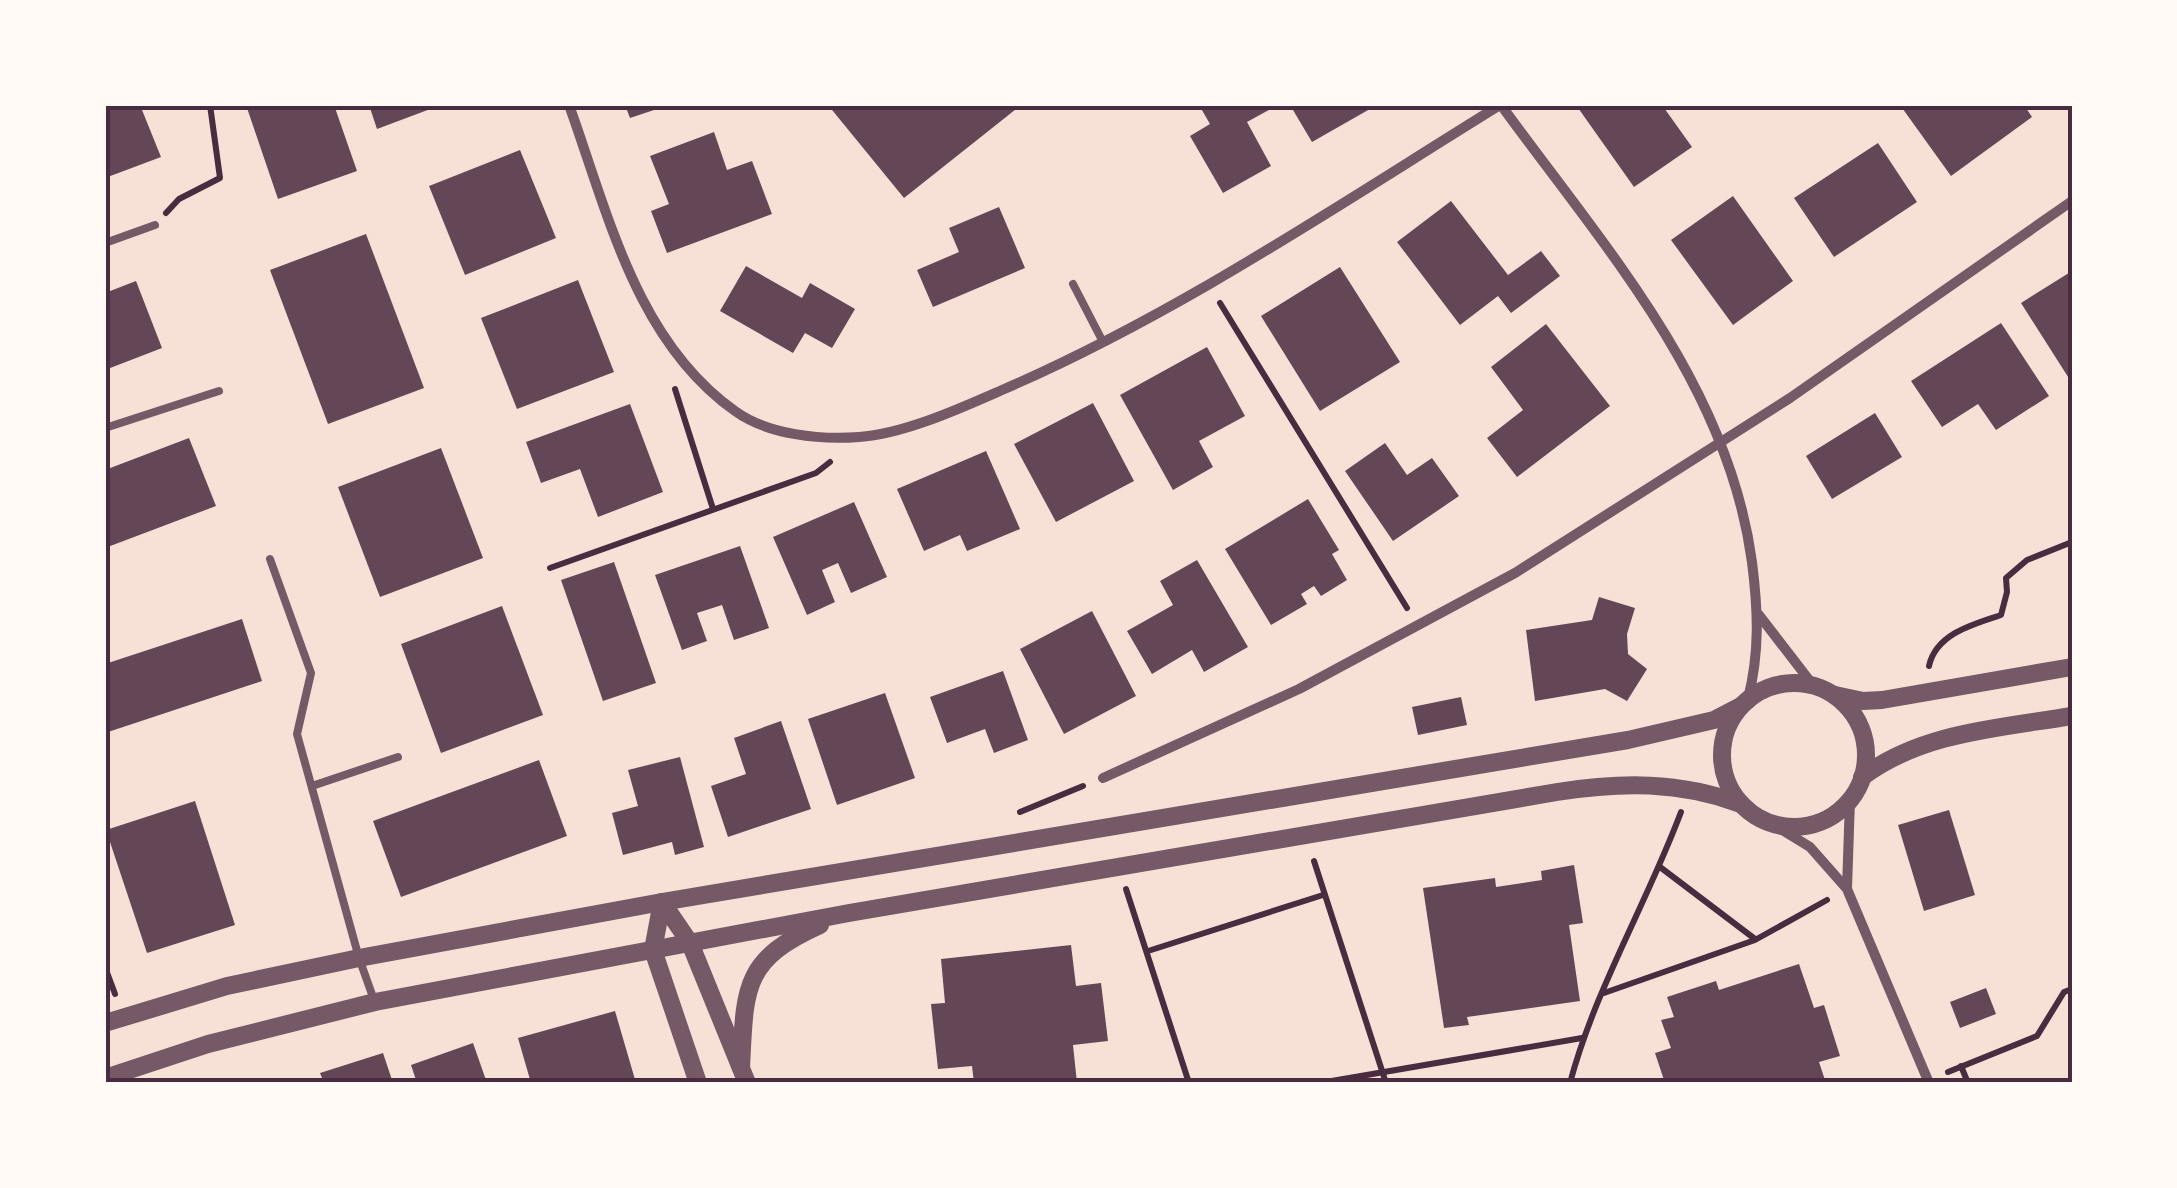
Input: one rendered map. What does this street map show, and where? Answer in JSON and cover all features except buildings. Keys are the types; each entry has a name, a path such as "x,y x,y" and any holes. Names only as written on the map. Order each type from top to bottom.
{"street":[{"path":"569,105 634,283 653,321 686,365 706,388 738,414 780,430 822,437 862,437 920,422 974,402 1103,342 1208,285 1501,105 1681,357 1722,440 1746,523 1759,615 1756,660 1743,703 1724,735 1721,754 1723,772 1741,804"},
{"path":"1102,778 1299,690 1515,573 1790,398 2072,201"},
{"path":"1759,615 1812,685"},
{"path":"105,1023 208,990 359,958 662,902 1628,740 1714,720 1768,688 1790,683 1812,685 1862,701 2072,667"},
{"path":"1771,823 1814,824 1834,814 1850,800 1862,777 1866,754 1862,732 1852,712 1835,695"},
{"path":"1862,777 1902,751 1929,742 2072,716"},
{"path":"105,1078 208,1044 375,1002 1118,866 1596,786 1630,784 1691,788 1741,804 1810,847 1846,889 1929,1082"},
{"path":"1846,889 1850,800"},
{"path":"662,902 690,943 744,1075"},
{"path":"662,902 654,950 698,1083"},
{"path":"744,1075 748,992 761,962 794,938 848,913"}],"lane":[{"path":"105,243 155,225"},
{"path":"1073,284 1103,342"},
{"path":"105,428 219,392"},
{"path":"270,559 311,674 297,734 359,958 375,1002"},
{"path":"312,786 398,757"}],"path":[{"path":"155,225 180,198 220,178 210,105"},
{"path":"1208,285 1419,628"},
{"path":"671,378 713,510"},
{"path":"550,568 816,473 862,437"},
{"path":"1927,692 1929,660 1941,642 2000,614 2007,592 2006,578 2026,560 2072,542"},
{"path":"1570,1083 1582,1038 1660,867 1691,788"},
{"path":"1308,834 1323,895 1386,1083"},
{"path":"1118,866 1189,1083"},
{"path":"1660,867 1755,940"},
{"path":"1602,994 1755,940 1846,889"},
{"path":"1148,951 1323,895"},
{"path":"1929,1082 2037,1036 2064,992 2072,989"},
{"path":"1320,1083 1582,1038"},
{"path":"1961,1066 1968,1083"}]}
